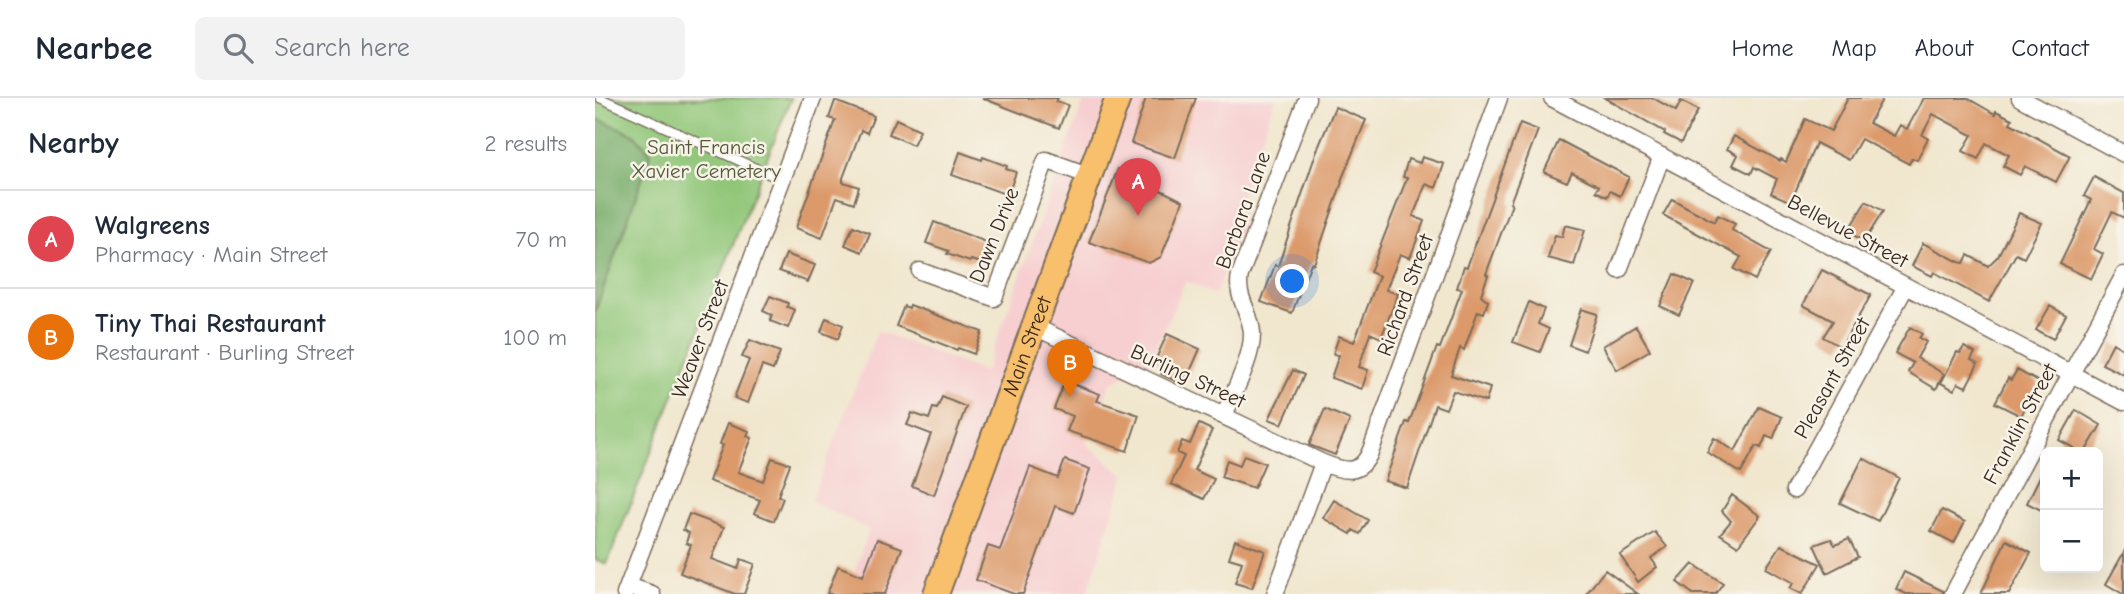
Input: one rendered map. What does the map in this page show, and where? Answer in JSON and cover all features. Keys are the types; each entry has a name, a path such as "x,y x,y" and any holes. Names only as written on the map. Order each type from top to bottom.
{"main road":[{"name":"Main Street","path":"936,594 1118,98"}],"street":[{"name":"Weaver Street","path":"627,590 813,98"},
{"name":"Barbara Lane","path":"1224,416 1252,340 1250,322 1238,290 1240,275 1307,98"},
{"name":"Richard Street","path":"1323,463 1342,470 1352,470 1367,460 1499,98"},
{"name":"Bellevue Street","path":"1552,98 2124,402"},
{"path":"2019,98 2124,154"},
{"path":"1619,270 1662,156"},
{"name":"Dawn Drive","path":"920,271 994,298 1047,160 1090,176"},
{"name":"Franklin Street","path":"1954,594 2124,275"},
{"name":"Pleasant Street","path":"1794,490 1906,286"},
{"name":"Burling Street","path":"1035,327 1323,463"},
{"path":"1275,594 1323,463"},
{"path":"627,590 652,594"}],"lane":[{"path":"600,98 782,180"}],"shaded area":[{"path":"1085,98 1276,98 1241,196 1242,225 1215,295 1186,281 1148,365 1111,382 1086,443 1125,475 1087,594 859,594 848,590 869,530 811,501 877,331 985,372"}],"green space":[{"name":"Saint Francis Xavier Cemetery","path":"595,98 791,98 607,564 595,559 595,312 651,153 634,134 595,118"},
{"path":"595,118 634,134 651,153 595,312"}],"building":[{"path":"982,98 1058,98 1056,101 1068,105 1059,128"},
{"path":"1146,98 1196,98 1175,158 1131,143"},
{"path":"1605,98 1653,98 1676,111 1681,101 1698,110 1681,143"},
{"path":"1848,98 1883,98 1869,123 1894,136 1900,125 1907,129 1924,98 1967,98 1995,114 1996,111 2012,119 2010,123 2070,156 2056,182 2025,166 2020,175 2003,166 2009,155 1986,143 1978,159 1963,151 1972,135 1933,114 1922,135 1928,138 1917,160 1912,158 1909,164 1861,139 1849,160 1816,143 1791,202 1771,193 1777,179 1754,167 1751,174 1733,165 1738,155 1727,149 1734,136 1786,162 1805,119 1831,131"},
{"path":"835,101 874,116 867,133 861,130 843,178 843,182 859,187 854,203 837,197 822,238 796,228 835,120 829,118"},
{"path":"1335,107 1366,120 1341,181 1314,264 1311,263 1292,313 1261,302 1275,265 1278,266 1316,153"},
{"path":"896,119 920,130 913,145 889,134"},
{"path":"1520,123 1538,130 1486,274 1488,275 1481,295 1488,301 1484,313 1478,311 1464,350 1460,348 1451,375 1490,388 1486,402 1453,391 1446,409 1435,405 1407,488 1385,481 1437,347 1440,348 1462,289 1457,288 1464,266 1467,267"},
{"path":"1559,140 1629,177 1620,196 1610,191 1607,197 1596,191 1599,186 1572,172 1567,182 1544,172"},
{"path":"960,152 982,160 983,157 1016,172 1008,195 952,175"},
{"path":"1422,157 1444,164 1436,188 1426,184 1413,216 1424,221 1410,258 1400,254 1386,290 1398,294 1381,338 1370,333 1359,367 1368,370 1362,389 1331,378 1339,355 1333,354 1339,336 1354,342 1379,276 1370,272 1407,178 1403,177 1408,159 1420,163"},
{"path":"1118,169 1183,201 1161,257 1149,263 1089,242"},
{"path":"2094,177 2124,193 2124,218 2112,212 2094,249 2103,254 2091,279 2060,264 2091,200 2084,196"},
{"path":"1672,199 1714,222 1718,215 1735,224 1732,230 1771,252 1755,280 1734,269 1741,257 1663,215"},
{"path":"1866,201 1883,211 1864,242 1848,231"},
{"path":"2019,213 2042,223 2024,258 2016,254 1989,302 1934,272 1932,276 1912,266 1923,243 1959,262 1964,263 1968,255 1988,266 1998,256"},
{"path":"934,222 989,243 982,263 947,254 949,251 926,243"},
{"path":"1565,225 1585,230 1574,265 1548,258 1555,235 1562,237"},
{"path":"853,226 870,233 862,252 845,245"},
{"path":"786,254 815,265 808,282 779,271"},
{"path":"1822,270 1871,295 1841,347 1823,337 1833,321 1803,305"},
{"path":"1674,274 1694,283 1679,315 1660,306"},
{"path":"770,296 788,303 787,307 795,310 788,328 770,321 772,315 763,311"},
{"path":"1529,302 1544,309 1538,324 1549,329 1540,352 1513,342"},
{"path":"910,305 982,332 974,354 896,326 904,306 909,308"},
{"path":"2050,306 2066,315 2053,339 2036,330"},
{"path":"1581,309 1597,314 1585,351 1569,345"},
{"path":"826,318 843,325 838,339 821,332"},
{"path":"1636,326 1650,350 1617,370 1603,346"},
{"path":"1910,327 1922,334 1919,338 1926,342 1917,358 1944,374 1936,389 1908,372 1913,363 1895,353"},
{"path":"1167,334 1200,349 1184,385 1161,374 1165,366 1155,361"},
{"path":"750,340 780,352 773,370 762,366 748,403 734,398 749,360 742,357"},
{"path":"2113,343 2124,350 2124,375 2102,364"},
{"path":"1964,347 1975,353 1971,360 1978,364 1966,387 1958,383 1954,390 1941,383 1957,352 1960,353"},
{"path":"1293,370 1304,375 1282,424 1269,419"},
{"path":"2017,370 2039,382 2021,416 1995,403 2008,378 2011,380"},
{"path":"1065,381 1100,394 1097,401 1139,415 1127,451 1067,431 1073,416 1054,409"},
{"path":"942,397 966,407 934,495 912,486 931,434 907,425 912,413 929,419 933,408 937,409"},
{"path":"1759,407 1782,417 1773,439 1766,436 1761,448 1756,446 1741,473 1707,452 1714,438 1735,451"},
{"path":"1325,409 1350,420 1335,455 1309,445"},
{"path":"2076,410 2101,425 2088,447 2072,447 2059,440"},
{"path":"728,423 749,431 747,436 752,438 738,472 763,481 772,458 790,464 778,496 783,498 774,521 754,513 760,500 709,481"},
{"path":"1199,424 1212,430 1194,470 1214,479 1204,499 1171,484 1184,456 1177,453 1182,441 1190,444"},
{"path":"1244,455 1265,463 1254,488 1221,477 1227,460 1240,465"},
{"path":"1863,458 1899,478 1878,521 1840,503"},
{"path":"1065,460 1090,469 1074,513 1055,506 1023,594 1014,594 976,580 988,546 1000,550 1030,467 1058,478"},
{"path":"2040,476 2040,510 2027,503"},
{"path":"1732,495 1760,516 1738,546 1720,534 1731,521 1722,511"},
{"path":"1334,500 1368,520 1360,534 1353,530 1351,534 1323,518"},
{"path":"1942,510 1965,522 1954,543 1931,531"},
{"path":"689,514 724,527 712,559 738,569 741,559 755,564 744,594 735,594 680,573 691,545 686,543 689,533 683,530"},
{"path":"1655,532 1667,547 1651,558 1657,567 1638,582 1620,555"},
{"path":"877,539 902,548 885,594 827,594 838,566 863,576"},
{"path":"1831,539 1835,545 1849,539 1858,557 1827,573 1814,545"},
{"path":"1235,540 1265,551 1252,588 1235,583 1242,562 1229,558"},
{"path":"2006,540 2031,553 2009,594 1981,594"},
{"path":"1781,545 1820,564 1802,594 1790,588 1794,583 1766,568"},
{"path":"2124,552 2124,594 2123,594 2106,584"},
{"path":"1693,564 1723,583 1715,594 1693,594 1677,582"},
{"path":"1605,570 1638,594 1586,594"},
{"path":"1904,572 1943,591 1943,594 1906,594 1896,589"}],"place":[{"name":"Walgreens","path":"1138,216"},
{"name":"Tiny Thai Restaurant","path":"1070,397"}]}
